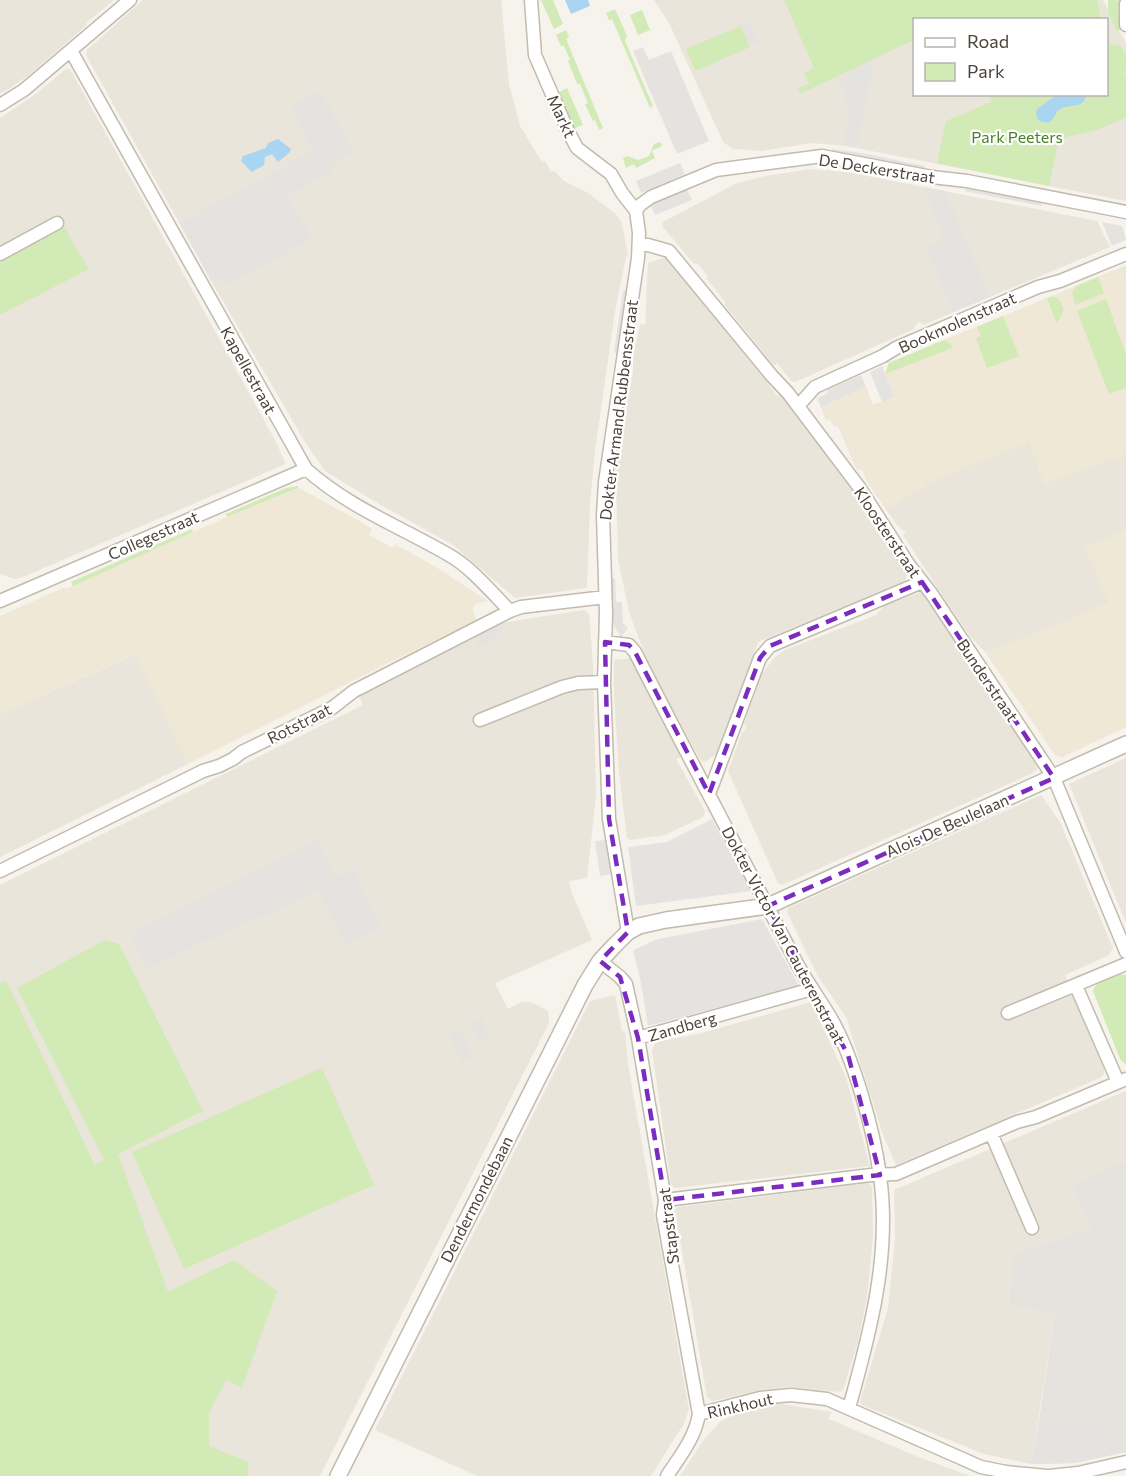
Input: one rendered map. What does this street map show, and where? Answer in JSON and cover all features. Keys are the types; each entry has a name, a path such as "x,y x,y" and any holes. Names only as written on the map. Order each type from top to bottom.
{"street":[{"path":"0,105 17,96 130,0"},
{"name":"Markt","path":"531,0 535,55 567,129 577,148 611,174 636,211"},
{"path":"1126,4 1126,25"},
{"name":"Kapellestraat","path":"71,51 306,470 321,483 373,516 451,556 472,573 510,611"},
{"name":"De Deckerstraat","path":"636,211 651,197 716,170 822,156 1126,212"},
{"name":"Dokter Armand Rubbensstraat","path":"628,932 609,819 604,682 603,524 605,482 640,245 636,211"},
{"path":"0,254 57,223"},
{"name":"Kloosterstraat","path":"640,245 648,244 669,251 798,406 859,488 922,582 770,646 760,658 709,794"},
{"name":"Bookmolenstraat","path":"798,406 815,387 896,348 1038,287 1126,254"},
{"name":"Collegestraat","path":"0,601 306,470"},
{"name":"Bunderstraat","path":"922,582 1054,778 1126,952"},
{"name":"Rotstraat","path":"0,871 193,776 226,763 242,752 332,708 354,692 510,611 521,607 605,597"},
{"name":"Dokter Victor Van Cauterenstraat","path":"605,642 629,645 635,652 795,960 833,1022 848,1055 871,1130 880,1175 882,1232 877,1300 849,1408"},
{"path":"480,720 562,687 578,683 604,682"},
{"name":"Alois De Beulelaan","path":"768,906 1126,744"},
{"path":"628,932 649,923 768,906"},
{"name":"Dendermondebaan","path":"338,1476 589,977 600,961 628,932"},
{"name":"Zandberg","path":"600,961 626,984 639,1038 812,989"},
{"path":"1008,1013 1126,964"},
{"path":"665,1200 903,1173 1017,1122 1036,1117 1122,1081 1076,986"},
{"name":"Stapstraat","path":"639,1038 665,1200 663,1215 699,1414"},
{"path":"991,1133 1032,1228"},
{"name":"Rinkhout","path":"667,1476 697,1428 699,1414 747,1400 782,1395 827,1399 981,1467 1006,1472 1048,1476 1078,1473 1126,1462"}],"highlighted area":[{"path":"922,582 1054,778 768,906 848,1055 880,1175 665,1200 638,1038 620,977 600,961 628,932 609,819 605,642 629,645 635,652 709,794 760,658 770,646"}],"shaded area":[{"path":"0,0 114,0 29,75 0,93"},
{"path":"143,0 501,0 509,84 520,126 542,162 545,161 551,172 554,171 564,181 588,193 616,214 622,224 628,255 615,312 595,451 590,503 587,588 515,598 453,545 325,471 305,442 217,291 86,55 87,50"},
{"path":"654,0 1103,0 1126,43 1126,201 846,146 812,143 762,151 733,149 723,142 670,25"},
{"path":"750,22 759,43 750,47 741,26"},
{"path":"643,47 649,60 671,51 709,141 677,154 633,51"},
{"path":"874,59 857,148 846,146 847,110 844,93 837,78"},
{"path":"66,69 70,69 275,440 286,464 15,579 0,574 0,118 33,96"},
{"path":"320,90 353,151 331,166 333,171 288,196 312,239 226,286 220,276 211,281 180,223 312,151 290,106"},
{"path":"832,149 925,166 924,170 832,153"},
{"path":"680,163 685,174 641,193 636,181"},
{"path":"809,169 847,172 1097,221 1110,247 923,325 921,322 917,323 914,329 795,382 791,381 777,363 774,366 724,304 726,303 706,278 708,276 697,263 694,264 662,226 663,222 737,183"},
{"path":"966,186 1042,202 1041,206 965,191"},
{"path":"924,187 945,191 990,297 953,312 926,248 940,243 942,231"},
{"path":"686,188 692,200 655,215 650,204"},
{"path":"1102,222 1122,226 1126,240 1112,246"},
{"path":"666,257 742,349 777,396 781,394 864,506 862,509 907,575 905,581 758,642 716,754 705,762 701,761 649,666 629,612 618,559 616,473 633,371 633,356 640,324 645,325 648,263"},
{"path":"1126,266 1126,727 1062,757 1055,755 986,653 970,636 903,535 906,532 899,528 900,526 897,525 867,482 862,469 857,470 838,426 871,402 873,405 894,397 885,374 889,363"},
{"path":"1122,267 1126,278 1126,454 1044,484 1029,442 925,484 926,487 901,499 902,501 887,509 867,482 862,469 857,470 839,426 834,427 830,419 826,420 821,408 866,387 873,405 894,397 885,374 889,363"},
{"path":"623,290 628,291 618,353 614,352"},
{"path":"882,366 894,397 882,402 870,372"},
{"path":"861,375 866,387 821,408 817,398 828,393 827,390"},
{"path":"299,488 372,529 369,535 393,548 395,544 436,567 488,601 475,604 473,609 476,621 188,764 135,654 0,714 0,616"},
{"path":"1126,529 1126,727 1062,757 1058,756 1055,755 986,653 1109,603 1085,548"},
{"path":"611,578 615,578 616,602 622,602 623,623 628,628 621,637 613,624"},
{"path":"921,592 1038,768 1033,773 782,885 778,883 728,771 742,732 747,726 744,725 761,675 775,657 785,650 876,615 885,605"},
{"path":"584,610 589,614 593,664 596,797 587,878 569,881 592,940 495,983 508,1009 521,1002 531,1002 548,1011 549,1023 320,1476 0,1476 0,885 363,705 358,693 500,623"},
{"path":"500,623 504,629 480,648 474,637"},
{"path":"136,654 188,764 0,857 0,714"},
{"path":"632,658 681,757 676,759 705,811 703,817 665,835 630,840 627,838 619,773 614,660"},
{"path":"1126,758 1126,923 1069,784"},
{"path":"1041,795 1060,822 1113,948 1109,955 1065,975 1104,1069 1104,1074 1100,1078 896,1165 883,1135 846,1017 817,975 787,912 788,908"},
{"path":"712,819 751,891 636,906 628,847 667,842"},
{"path":"319,840 335,877 353,868 381,928 346,945 318,890 260,919 258,916 148,969 130,934"},
{"path":"606,840 611,874 600,876 595,841"},
{"path":"762,919 799,986 648,1026 633,950 658,939"},
{"path":"615,995 622,1031 625,1031 628,1064 689,1410 683,1425 651,1476 477,1476 375,1430 590,1001"},
{"path":"811,1002 846,1077 870,1166 675,1188 671,1185 652,1049 656,1042 702,1033"},
{"path":"481,1018 489,1038 479,1043 471,1022"},
{"path":"459,1028 472,1057 462,1062 449,1032"},
{"path":"1126,1091 1126,1161 1071,1184 1090,1228 1012,1254 1009,1306 1055,1314 1031,1464 984,1454 862,1405 860,1402 888,1308 895,1238 894,1190"},
{"path":"1126,1161 1126,1452 1075,1463 1031,1464 1055,1314 1009,1306 1012,1254 1090,1228 1071,1184"},
{"path":"868,1183 872,1186 873,1237 867,1298 858,1342 843,1390 840,1392 789,1387 760,1390 713,1401 707,1397 675,1210 678,1207"},
{"path":"776,1403 831,1412 829,1419 970,1476 680,1476 705,1438 720,1422 744,1409"},
{"path":"1059,1412 1105,1419 1103,1447 1126,1440 1126,1452 1075,1463 1031,1464 1039,1420 1057,1423"}],"green space":[{"path":"541,0 553,0 563,24 554,29"},
{"path":"784,0 1097,0 1101,18 913,18 913,40 800,94 798,88 809,84 804,73 814,68"},
{"path":"1108,0 1120,0 1119,31 1116,30 1108,11"},
{"path":"615,9 627,36 625,41 653,106 650,108 612,19 609,20 606,13"},
{"path":"642,10 650,30 638,35 630,15"},
{"path":"741,26 750,47 695,71 686,49"},
{"path":"566,30 569,37 566,39 603,128 599,130 585,104 588,103 580,84 577,84 564,46 561,46 556,35"},
{"name":"Park Peeters","path":"1108,36 1111,44 1121,46 1126,55 1126,71 1124,72 1126,76 1126,118 1096,130 1059,139 1049,186 937,163 946,121 991,102 988,96 1108,96"},
{"path":"567,88 583,125 573,129 557,93"},
{"path":"660,142 662,146 652,151 655,158 636,168 634,164 626,168 623,158 627,156 638,160 649,156 654,144"},
{"path":"64,227 89,269 0,315 0,262"},
{"path":"1098,277 1104,293 1075,305 1072,293 1076,286"},
{"path":"1047,298 1058,298 1064,309 1057,324"},
{"path":"1106,299 1126,355 1126,388 1109,394 1077,311"},
{"path":"1003,316 1019,356 987,368 976,338 981,336 977,327"},
{"path":"944,340 951,344 952,348 885,374 889,363"},
{"path":"298,486 298,488 227,517 226,514 286,488"},
{"path":"192,529 193,532 73,586 71,582"},
{"path":"105,940 119,944 203,1111 118,1154 168,1292 234,1260 277,1291 242,1388 226,1380 209,1413 209,1446 248,1462 248,1476 0,1476 0,983 6,980 95,1165 104,1160 17,988"},
{"path":"1117,974 1126,975 1126,1065 1120,1059 1093,991 1100,982"},
{"path":"322,1068 374,1185 184,1269 132,1152"}],"water":[{"path":"565,0 588,0 590,6 571,14"},
{"path":"1056,96 1086,96 1079,105 1059,110 1050,122 1039,120 1036,116 1037,109"},
{"path":"278,139 291,149 278,162 272,154 265,157 264,165 252,172 241,161 243,156 266,148 268,143"}]}
